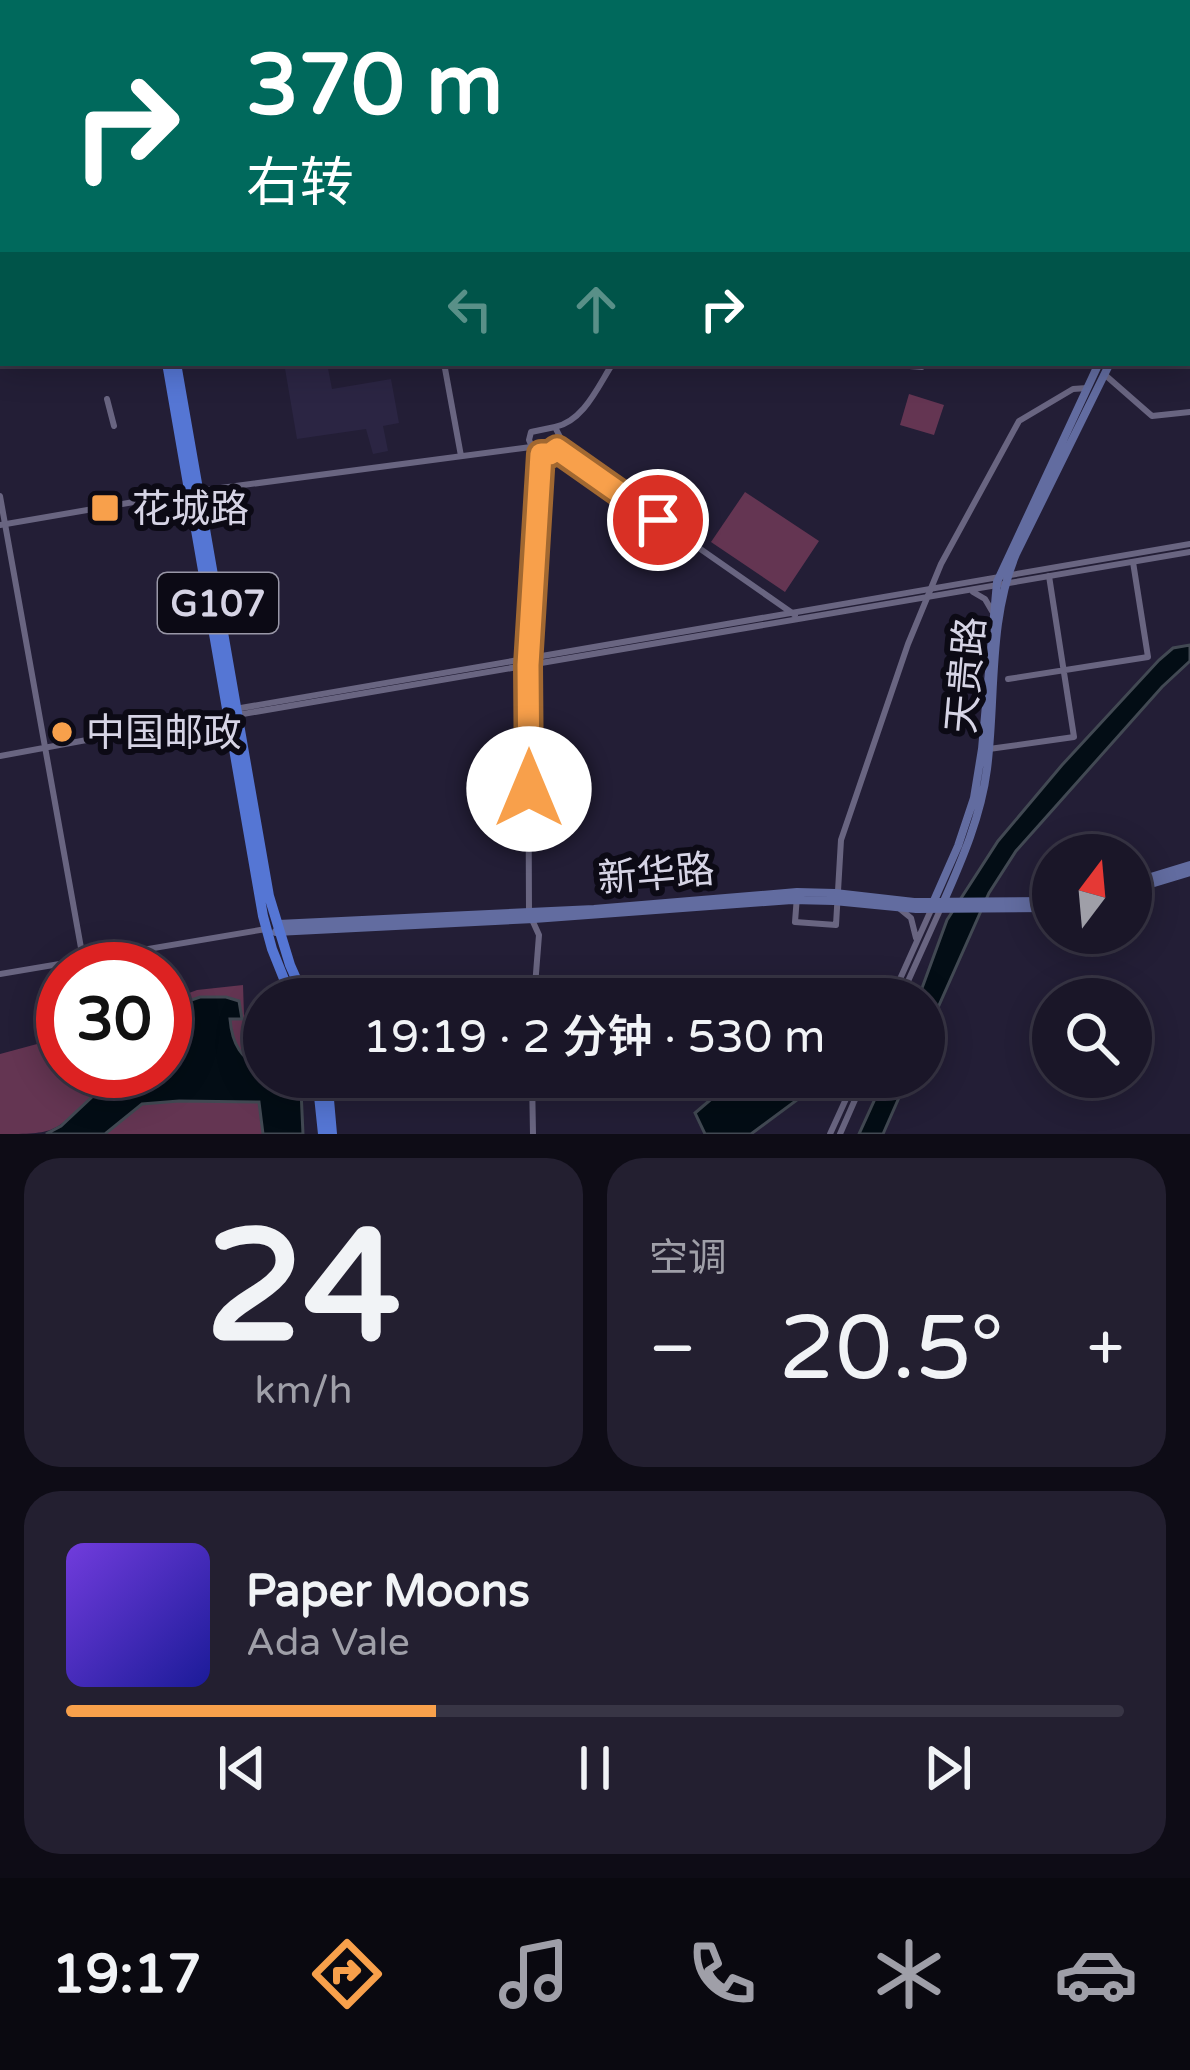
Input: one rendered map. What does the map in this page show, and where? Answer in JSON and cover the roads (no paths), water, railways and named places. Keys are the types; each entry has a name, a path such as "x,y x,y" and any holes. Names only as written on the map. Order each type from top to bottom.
{"highway":[{"name":"G107","path":"173,366 273,929 286,978"},
{"name":"G107","path":"273,929 295,978"},
{"path":"321,1098 328,1134"},
{"path":"327,1098 328,1134"}],"main road":[{"name":"天贵路","path":"986,749 993,613 1002,580 1097,367"},
{"name":"天贵路","path":"942,906 974,824 1002,580 1097,367"},
{"path":"1152,880 1190,868"},
{"name":"新华路","path":"273,929 797,896 942,906"},
{"name":"新华路","path":"838,897 897,908 1032,905"}],"street":[{"path":"445,366 461,456"},
{"path":"531,447 531,432 572,422 611,366"},
{"path":"1097,367 1152,416 1190,412"},
{"path":"797,896 795,922 836,925 841,839 928,593 1019,421 1073,389 1087,388"},
{"path":"107,399 114,425"},
{"path":"3,524 194,491 531,447 550,454 561,439 555,427"},
{"path":"557,449 797,616"},
{"path":"536,978 539,935 531,916 528,662 541,454"},
{"path":"0,496 80,942"},
{"path":"928,593 963,591 1036,571 1190,548"},
{"path":"0,756 1002,580 1049,577 1190,548"},
{"path":"1016,554 1020,566 1036,571"},
{"path":"1008,679 1148,657 1133,562"},
{"path":"986,749 1074,737 1049,577"},
{"path":"963,591 982,596 993,613"},
{"name":"天贵路","path":"903,978 916,942 942,906"},
{"name":"天贵路","path":"906,978 942,906"},
{"path":"897,908 910,918 916,942"},
{"name":"新华路","path":"191,942 273,929"},
{"name":"新华路","path":"0,974 36,967"},
{"path":"532,1098 533,1134"},
{"path":"830,1134 846,1098"},
{"path":"840,1134 856,1098"}],"place":[{"name":"花城路","path":"105,508"},
{"name":"中国邮政","path":"62,732"}]}
